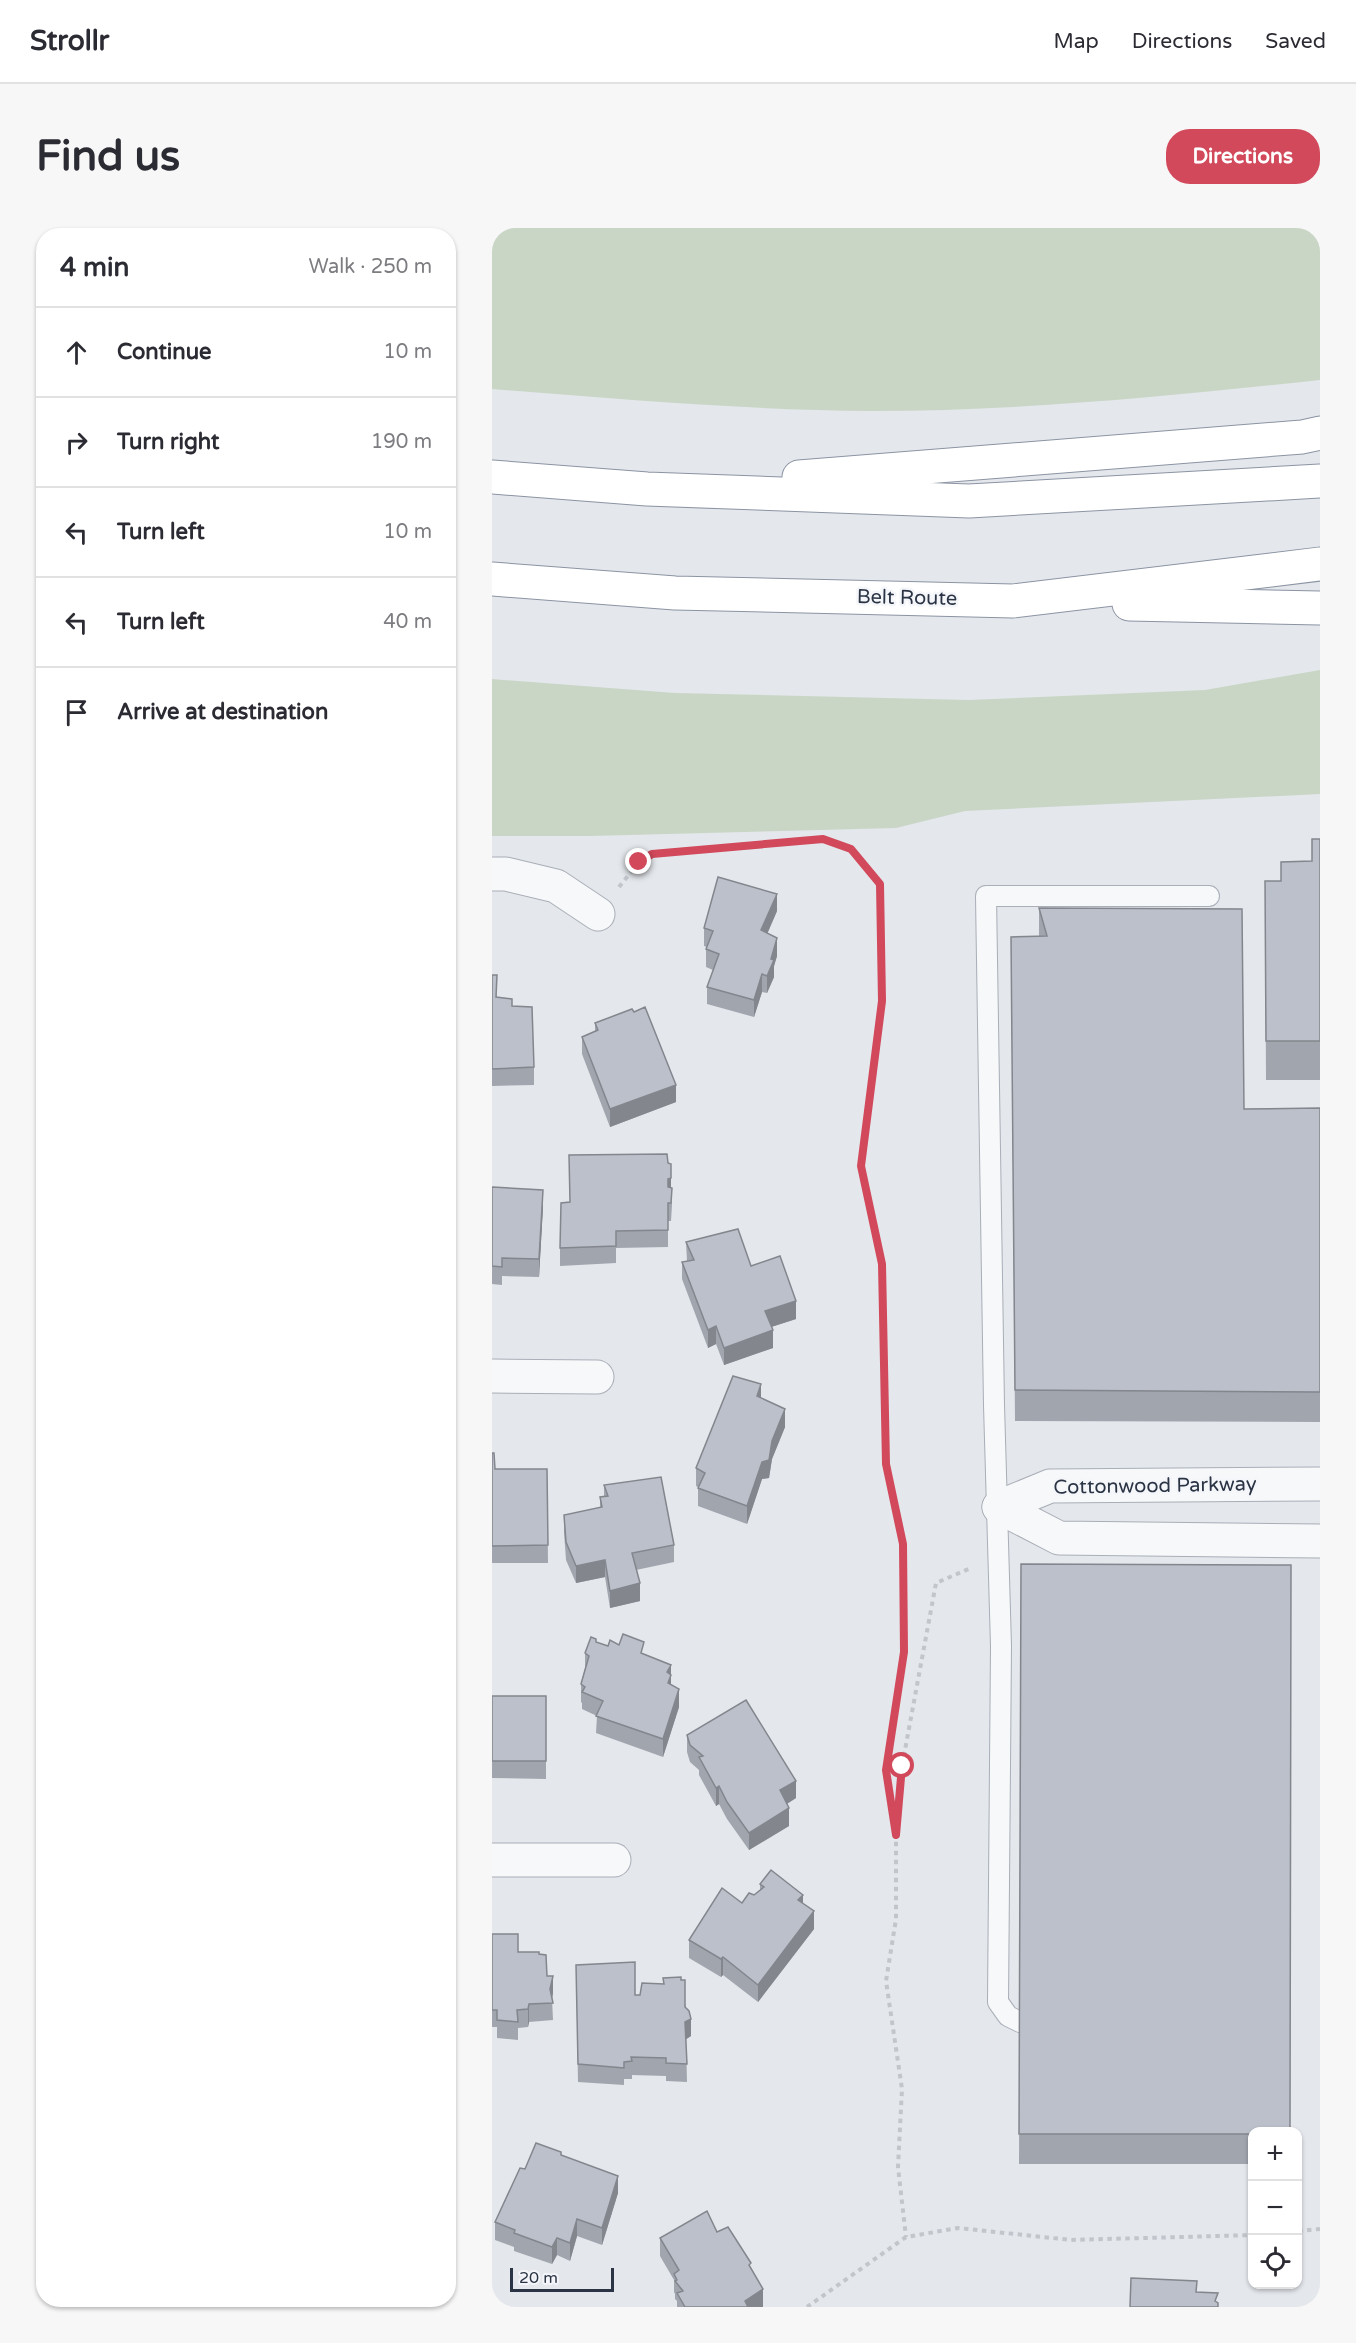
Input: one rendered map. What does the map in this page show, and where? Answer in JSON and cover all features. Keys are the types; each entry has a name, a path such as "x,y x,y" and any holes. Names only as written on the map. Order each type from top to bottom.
{"highway":[{"path":"647,489 1302,437 1320,433"},
{"path":"492,477 647,489 969,501 1320,481"},
{"name":"Belt Route","path":"492,579 675,593 1013,601 1320,564"},
{"path":"1013,601 1320,608"}],"street":[{"path":"492,874 506,874 556,886 598,914"},
{"path":"492,1376 597,1377"},
{"name":"Cottonwood Parkway","path":"999,1507 1050,1486 1320,1484"},
{"path":"999,1507 1059,1538 1320,1540"},
{"path":"492,1860 614,1860"}],"lane":[{"path":"1020,2022 1008,2016 998,2002 1000,1739 1011,1646 999,1507 994,1405 986,896 1209,896"},
{"path":"1000,1739 1021,1739"},
{"path":"1000,1836 1020,1835"}],"path":[{"path":"639,862 652,854 823,839 851,849 880,884 882,1001 861,1166 882,1264 886,1464 903,1544 904,1652 886,1770 896,1835"},
{"path":"906,2237 898,2167 902,2089 886,1981 896,1919 896,1835 902,1766 936,1583 973,1567"},
{"path":"807,2307 906,2237 958,2228 1071,2240 1248,2235"},
{"path":"1302,2231 1320,2229"}],"green space":[{"path":"492,228 1320,228 1320,380 1152,397 1040,405 872,411 729,406 492,389"},
{"path":"1320,670 1320,794 965,811 896,828 590,836 492,836 492,679 675,693 969,700 1205,690"}],"building":[{"path":"1312,839 1320,839 1320,1041 1266,1041 1265,881 1281,881 1281,862 1312,861"},
{"path":"718,877 777,894 761,930 777,938 771,959 774,960 767,976 762,974 754,1000 707,987 719,954 706,949 713,931 704,928"},
{"path":"1039,908 1242,909 1244,1109 1320,1108 1320,1392 1015,1390 1011,937 1047,936"},
{"path":"492,975 497,975 496,997 512,999 512,1006 532,1007 534,1067 492,1069"},
{"path":"645,1007 676,1085 610,1109 582,1037 598,1030 595,1023 632,1009 634,1012"},
{"path":"667,1154 668,1163 671,1164 671,1178 668,1179 668,1187 672,1188 671,1203 668,1203 668,1230 616,1231 616,1246 560,1248 561,1203 570,1202 569,1155"},
{"path":"492,1187 543,1190 539,1259 502,1258 502,1267 492,1266"},
{"path":"738,1229 751,1266 780,1256 796,1301 765,1311 773,1330 724,1348 716,1326 708,1330 682,1262 694,1260 686,1242"},
{"path":"733,1376 761,1384 757,1396 785,1409 772,1441 769,1460 762,1462 747,1506 698,1488 705,1473 696,1468"},
{"path":"492,1453 494,1453 495,1469 547,1469 548,1545 492,1546"},
{"path":"661,1477 674,1545 632,1553 640,1583 610,1591 605,1560 576,1566 566,1542 564,1515 602,1507 600,1497 608,1496 604,1485"},
{"path":"1021,1564 1291,1565 1290,2127 1248,2127 1248,2134 1019,2134"},
{"path":"623,1634 644,1642 641,1653 671,1665 667,1672 671,1675 668,1683 679,1689 663,1739 596,1716 603,1701 582,1692 585,1687 581,1684 589,1656 585,1653 591,1637 596,1639 596,1642 608,1646 610,1640 619,1645"},
{"path":"492,1696 546,1696 546,1761 492,1761"},
{"path":"746,1700 796,1781 780,1790 789,1808 749,1833 727,1802 719,1786 716,1788 699,1757 703,1756 690,1745 687,1735"},
{"path":"771,1870 803,1895 798,1900 814,1911 758,1985 723,1957 721,1959 689,1940 722,1888 742,1903 749,1893 754,1895 764,1887 760,1884"},
{"path":"492,1934 518,1934 518,1952 539,1952 539,1954 546,1955 547,1976 553,1976 550,1989 553,2003 529,2004 528,2009 517,2010 518,2022 497,2020 497,2010 492,2010"},
{"path":"635,1962 635,1995 640,1995 642,1983 664,1984 663,1978 681,1977 681,1980 685,1980 685,2007 691,2019 685,2022 687,2064 666,2063 666,2058 631,2057 632,2061 624,2062 624,2068 578,2064 576,1965"},
{"path":"536,2143 618,2176 602,2228 577,2219 570,2243 557,2238 552,2247 514,2233 515,2230 495,2222 520,2168 525,2169"},
{"path":"707,2211 717,2232 728,2227 751,2263 749,2265 763,2289 745,2301 748,2307 685,2307 677,2293 683,2291 675,2281 677,2280 674,2274 679,2270 660,2238"},
{"path":"1131,2278 1197,2281 1196,2292 1218,2293 1215,2301 1218,2307 1130,2307"}],"route":[{"path":"639,862 652,854 823,839 851,849 880,884 882,1001 861,1166 882,1264 886,1464 903,1544 904,1652 886,1770 896,1835 902,1766"}]}
